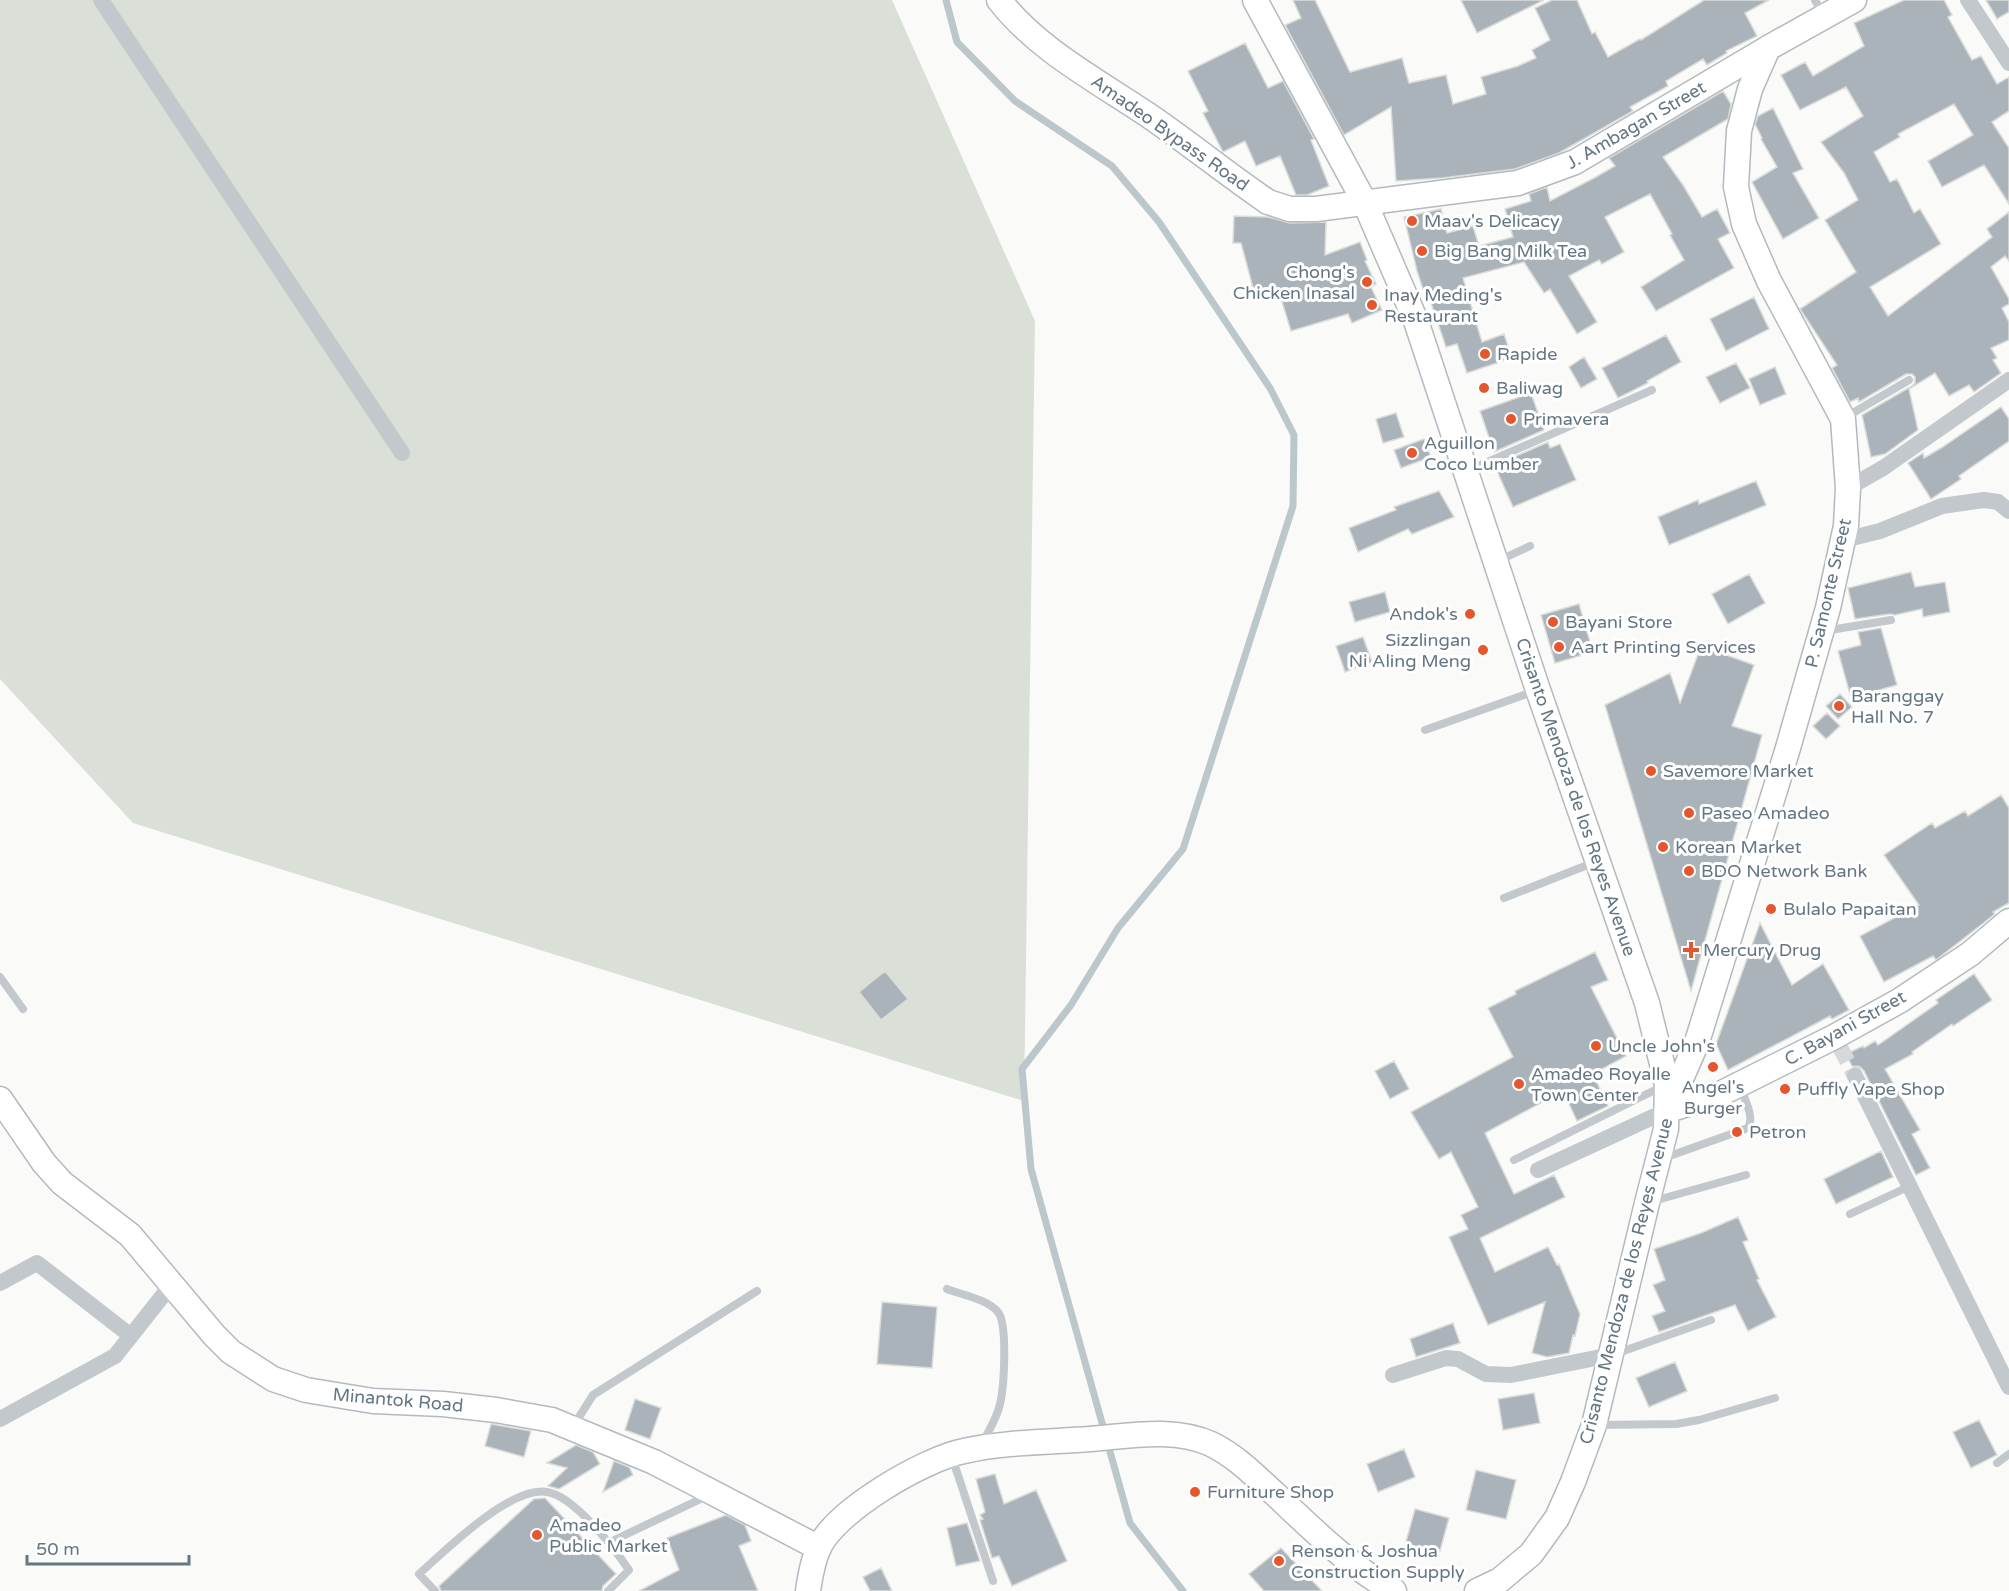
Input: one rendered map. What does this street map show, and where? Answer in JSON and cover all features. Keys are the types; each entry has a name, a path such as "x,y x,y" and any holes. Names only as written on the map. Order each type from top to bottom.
{"street":[{"path":"101,0 402,453"},
{"name":"Amadeo Bypass Road","path":"999,0 1013,18 1048,48 1148,115 1268,202 1290,208 1317,209 1365,203"},
{"name":"Crisanto Mendoza de los Reyes Avenue","path":"1255,0 1365,203 1416,321 1538,690 1647,1003 1666,1084 1668,1110 1666,1129 1594,1425 1574,1482 1557,1518 1531,1554 1500,1586 1478,1591"},
{"name":"J. Ambagan Street","path":"1365,203 1518,183 1575,162 1767,48 1820,8 1854,0"},
{"path":"1968,0 2009,63"},
{"name":"P. Samonte Street","path":"1668,1110 1697,1042 1788,748 1844,540 1848,488 1843,419 1769,280 1744,224 1736,187 1739,131 1750,89 1767,48"},
{"path":"1848,488 1883,468 2009,380"},
{"path":"1844,540 1880,531 1942,506 1984,501 1998,502 2009,511"},
{"name":"C. Bayani Street","path":"1668,1110 1720,1094 1837,1042 1970,954 2009,921"},
{"path":"1855,1076 2009,1387"},
{"name":"Minantok Road","path":"0,1099 44,1163 62,1183 130,1235 231,1352 273,1379 306,1390 373,1401 443,1404 552,1420 654,1462 819,1548"},
{"path":"1538,1170 1668,1110"},
{"path":"0,1283 37,1263 131,1336"},
{"path":"0,1419 115,1356 172,1284"},
{"path":"1393,1375 1446,1358 1458,1359 1486,1374 1511,1375 1611,1355"},
{"path":"808,1591 819,1548 837,1524 864,1502 904,1476 950,1454 979,1448 1154,1434 1185,1436 1210,1443 1235,1458 1324,1540 1370,1578 1394,1591"}],"lane":[{"path":"1843,419 1909,380"},
{"path":"1467,471 1652,390"},
{"path":"1497,561 1530,546"},
{"path":"1821,631 1891,620"},
{"path":"1425,730 1538,690"},
{"path":"1504,897 1598,861"},
{"path":"0,977 23,1009"},
{"path":"1514,1160 1666,1084"},
{"path":"1658,1160 1748,1128 1751,1124 1750,1116 1739,1085"},
{"path":"1647,1203 1746,1176"},
{"path":"1850,1214 1910,1186"},
{"path":"947,1289 988,1305 997,1311 1003,1324 1000,1403 995,1419 979,1448"},
{"path":"572,1428 593,1395 757,1291"},
{"path":"1611,1355 1711,1320"},
{"path":"1594,1425 1676,1424 1699,1420 1775,1398"},
{"path":"950,1454 993,1581"},
{"path":"1997,1462 2009,1454"},
{"path":"435,1591 419,1574 492,1512 521,1497 540,1492 554,1494 566,1500 610,1542 629,1570 608,1591"},
{"path":"610,1542 715,1492"}],"shaded area":[{"path":"0,0 892,0 1035,321 1024,1101 133,823 0,679"}],"building":[{"path":"1293,0 1315,0 1350,72 1402,58 1409,83 1446,75 1453,104 1486,94 1481,77 1536,58 1532,50 1550,40 1535,8 1552,0 1577,0 1592,34 1595,32 1608,57 1641,40 1704,0 1769,0 1745,13 1757,36 1726,51 1727,53 1707,65 1703,59 1666,81 1668,86 1630,107 1633,111 1559,153 1515,169 1396,181 1391,107 1344,135 1285,25 1301,18"},
{"path":"1461,0 1544,0 1477,33"},
{"path":"1904,0 1944,0 1952,15 1948,17 1972,60 1981,56 1997,84 2009,77 2009,111 1992,122 2009,148 2009,204 1984,165 1942,187 1928,161 1973,135 1954,104 1898,134 1900,137 1874,152 1890,182 1897,179 1914,213 1920,209 1941,244 1870,287 1888,316 1992,237 1987,229 2009,212 2009,261 2005,256 1991,267 2009,299 2009,304 2002,308 2009,322 2009,340 1991,348 1997,358 1993,360 2001,373 1974,392 1969,385 1949,396 1935,373 1909,389 1918,430 1885,454 1871,457 1862,415 1912,386 1915,383 1915,377 1912,374 1906,374 1859,402 1858,398 1850,402 1832,368 1837,365 1800,309 1856,272 1825,220 1858,200 1844,173 1821,142 1863,116 1846,87 1800,110 1781,75 1805,62 1813,76 1864,46 1854,23"},
{"path":"1986,0 2009,0 2009,12 1997,19"},
{"path":"1245,43 1268,88 1283,81 1314,139 1311,140 1329,186 1307,195 1296,195 1280,156 1256,166 1245,141 1223,152 1203,113 1208,111 1188,71"},
{"path":"1723,91 1731,104 1728,119 1663,157 1702,217 1717,209 1730,233 1718,239 1734,268 1656,311 1641,287 1684,260 1650,194 1605,217 1624,252 1602,264 1599,260 1569,276 1597,322 1577,334 1550,289 1544,293 1524,262 1463,278 1482,342 1504,334 1512,358 1467,373 1457,344 1446,347 1428,294 1425,295 1404,217 1441,209 1447,233 1473,226 1479,246 1513,237 1505,209 1531,201 1529,194 1547,187 1550,201 1594,178 1615,166 1609,158"},
{"path":"1773,108 1803,169 1793,173 1819,218 1783,239 1752,182 1777,167 1755,124 1758,116"},
{"path":"1234,216 1268,217 1290,223 1326,222 1325,255 1360,242 1367,260 1365,261 1376,284 1371,287 1382,310 1352,323 1348,314 1291,331 1279,292 1256,299 1241,243 1233,243"},
{"path":"1754,297 1769,329 1726,351 1710,319"},
{"path":"1666,335 1681,362 1647,381 1648,383 1618,398 1602,368"},
{"path":"1584,357 1597,379 1581,388 1569,367"},
{"path":"1736,363 1750,388 1720,403 1706,377"},
{"path":"1775,367 1786,394 1760,405 1749,379"},
{"name":"Primavera","path":"1531,393 1544,430 1494,452 1480,411"},
{"path":"2001,407 2009,419 2009,441 1959,476 1961,479 1931,499 1908,463 1923,453 1924,458 1941,448"},
{"path":"1396,413 1404,437 1383,443 1376,419"},
{"name":"Aguillon Coco Lumber","path":"1424,439 1431,457 1401,468 1394,450"},
{"path":"1548,442 1550,448 1560,444 1576,480 1513,507 1497,471 1501,470 1498,464"},
{"path":"1756,481 1766,505 1669,545 1658,517 1698,500 1699,504"},
{"path":"1439,491 1454,517 1412,534 1408,529 1358,552 1349,528 1396,510 1394,507"},
{"path":"1911,572 1915,587 1945,582 1950,612 1923,617 1922,609 1895,615 1855,619 1848,588"},
{"path":"1749,574 1765,603 1728,624 1712,594"},
{"path":"1385,592 1390,612 1355,622 1349,602"},
{"path":"1579,604 1593,652 1555,663 1541,615"},
{"path":"1881,628 1897,685 1851,698 1838,651 1861,645 1858,632"},
{"path":"1363,637 1372,662 1345,672 1336,646"},
{"name":"Paseo Amadeo","path":"1701,646 1754,665 1732,726 1762,735 1691,991 1605,705 1670,673 1680,703"},
{"name":"Baranggay Hall No. 7","path":"1840,694 1852,707 1838,719 1826,706"},
{"path":"1827,713 1840,726 1826,739 1813,726"},
{"path":"2001,795 2009,808 2009,903 1993,912 1995,914 1936,960 1933,956 1884,982 1860,936 1919,905 1884,855 1932,823 1935,828 1965,811 1968,816"},
{"path":"1760,923 1792,985 1823,964 1849,1010 1832,1019 1830,1016 1728,1070 1716,1044"},
{"path":"1595,952 1608,980 1591,987 1626,1056 1593,1074 1608,1106 1577,1121 1563,1091 1485,1133 1514,1194 1554,1175 1565,1197 1480,1238 1495,1272 1548,1247 1557,1265 1559,1264 1580,1314 1569,1353 1547,1357 1532,1353 1545,1302 1488,1325 1449,1237 1468,1229 1461,1215 1478,1207 1451,1152 1439,1159 1411,1112 1513,1057 1488,1008 1516,994 1515,991"},
{"path":"885,971 908,999 881,1020 859,992"},
{"path":"1974,974 1992,1000 1953,1026 1952,1024 1912,1052 1913,1054 1885,1069 1920,1130 1912,1134 1930,1168 1916,1175 1864,1071 1860,1067 1852,1066 1846,1054 1863,1046 1864,1048 1875,1041 1878,1045 1938,1003 1936,1000"},
{"path":"1394,1061 1409,1089 1390,1099 1375,1071"},
{"path":"1881,1151 1893,1177 1836,1204 1824,1179"},
{"path":"1738,1217 1748,1240 1743,1242 1759,1279 1757,1280 1776,1317 1748,1331 1735,1305 1659,1332 1652,1316 1665,1311 1653,1285 1665,1280 1654,1249"},
{"path":"882,1302 937,1307 932,1368 877,1364"},
{"path":"1453,1323 1460,1343 1416,1357 1410,1339"},
{"path":"1675,1362 1687,1391 1649,1407 1636,1378"},
{"path":"1534,1393 1540,1423 1503,1430 1498,1399"},
{"path":"635,1399 661,1408 650,1439 625,1430"},
{"path":"1979,1420 1997,1455 1971,1468 1953,1432"},
{"path":"491,1424 531,1431 524,1457 485,1446"},
{"path":"576,1445 593,1452 600,1464 559,1489 548,1486 567,1468 547,1463"},
{"path":"1404,1449 1415,1477 1378,1492 1367,1464"},
{"path":"614,1461 629,1467 633,1475 603,1492"},
{"path":"1476,1470 1516,1480 1506,1519 1466,1510"},
{"path":"995,1474 1004,1504 1036,1490 1067,1561 1012,1586 999,1556 992,1558 980,1520 983,1519 980,1515 985,1512 976,1479"},
{"name":"Amadeo Public Market","path":"545,1498 616,1574 603,1586 602,1591 441,1591 439,1586 534,1499"},
{"path":"1415,1509 1449,1518 1438,1558 1404,1549"},
{"path":"726,1515 745,1525 751,1541 739,1546 758,1591 639,1591 679,1570 667,1538"},
{"path":"967,1523 980,1561 956,1566 947,1528"},
{"name":"Renson & Joshua Construction Supply","path":"1281,1548 1322,1591 1264,1591 1249,1574"},
{"path":"881,1568 892,1591 870,1591 863,1577"}],"waterway":[{"path":"946,0 957,42 1015,101 1112,166 1159,222 1270,388 1294,435 1293,506 1183,849 1118,928 1071,1005 1022,1069 1031,1169 1130,1523 1183,1591"}],"tunnel":[{"path":"1840,1047 1855,1076"}],"place":[{"name":"Maav's Delicacy","path":"1412,221"},
{"name":"Big Bang Milk Tea","path":"1422,251"},
{"name":"Chong's Chicken Inasal","path":"1367,282"},
{"name":"Inay Meding's Restaurant","path":"1372,305"},
{"name":"Rapide","path":"1485,354"},
{"name":"Baliwag","path":"1484,388"},
{"name":"Primavera","path":"1511,419"},
{"name":"Aguillon Coco Lumber","path":"1412,453"},
{"name":"Andok's","path":"1470,614"},
{"name":"Bayani Store","path":"1553,622"},
{"name":"Aart Printing Services","path":"1559,647"},
{"name":"Sizzlingan Ni Aling Meng","path":"1483,650"},
{"name":"Baranggay Hall No. 7","path":"1839,706"},
{"name":"Savemore Market","path":"1651,771"},
{"name":"Paseo Amadeo","path":"1689,813"},
{"name":"Korean Market","path":"1663,847"},
{"name":"BDO Network Bank","path":"1689,871"},
{"name":"Bulalo Papaitan","path":"1771,909"},
{"name":"Mercury Drug","path":"1691,950"},
{"name":"Uncle John's","path":"1596,1046"},
{"name":"Angel's Burger","path":"1713,1067"},
{"name":"Amadeo Royalle Town Center","path":"1519,1084"},
{"name":"Puffly Vape Shop","path":"1785,1089"},
{"name":"Petron","path":"1737,1132"},
{"name":"Furniture Shop","path":"1195,1492"},
{"name":"Amadeo Public Market","path":"537,1535"},
{"name":"Renson & Joshua Construction Supply","path":"1279,1561"}]}
